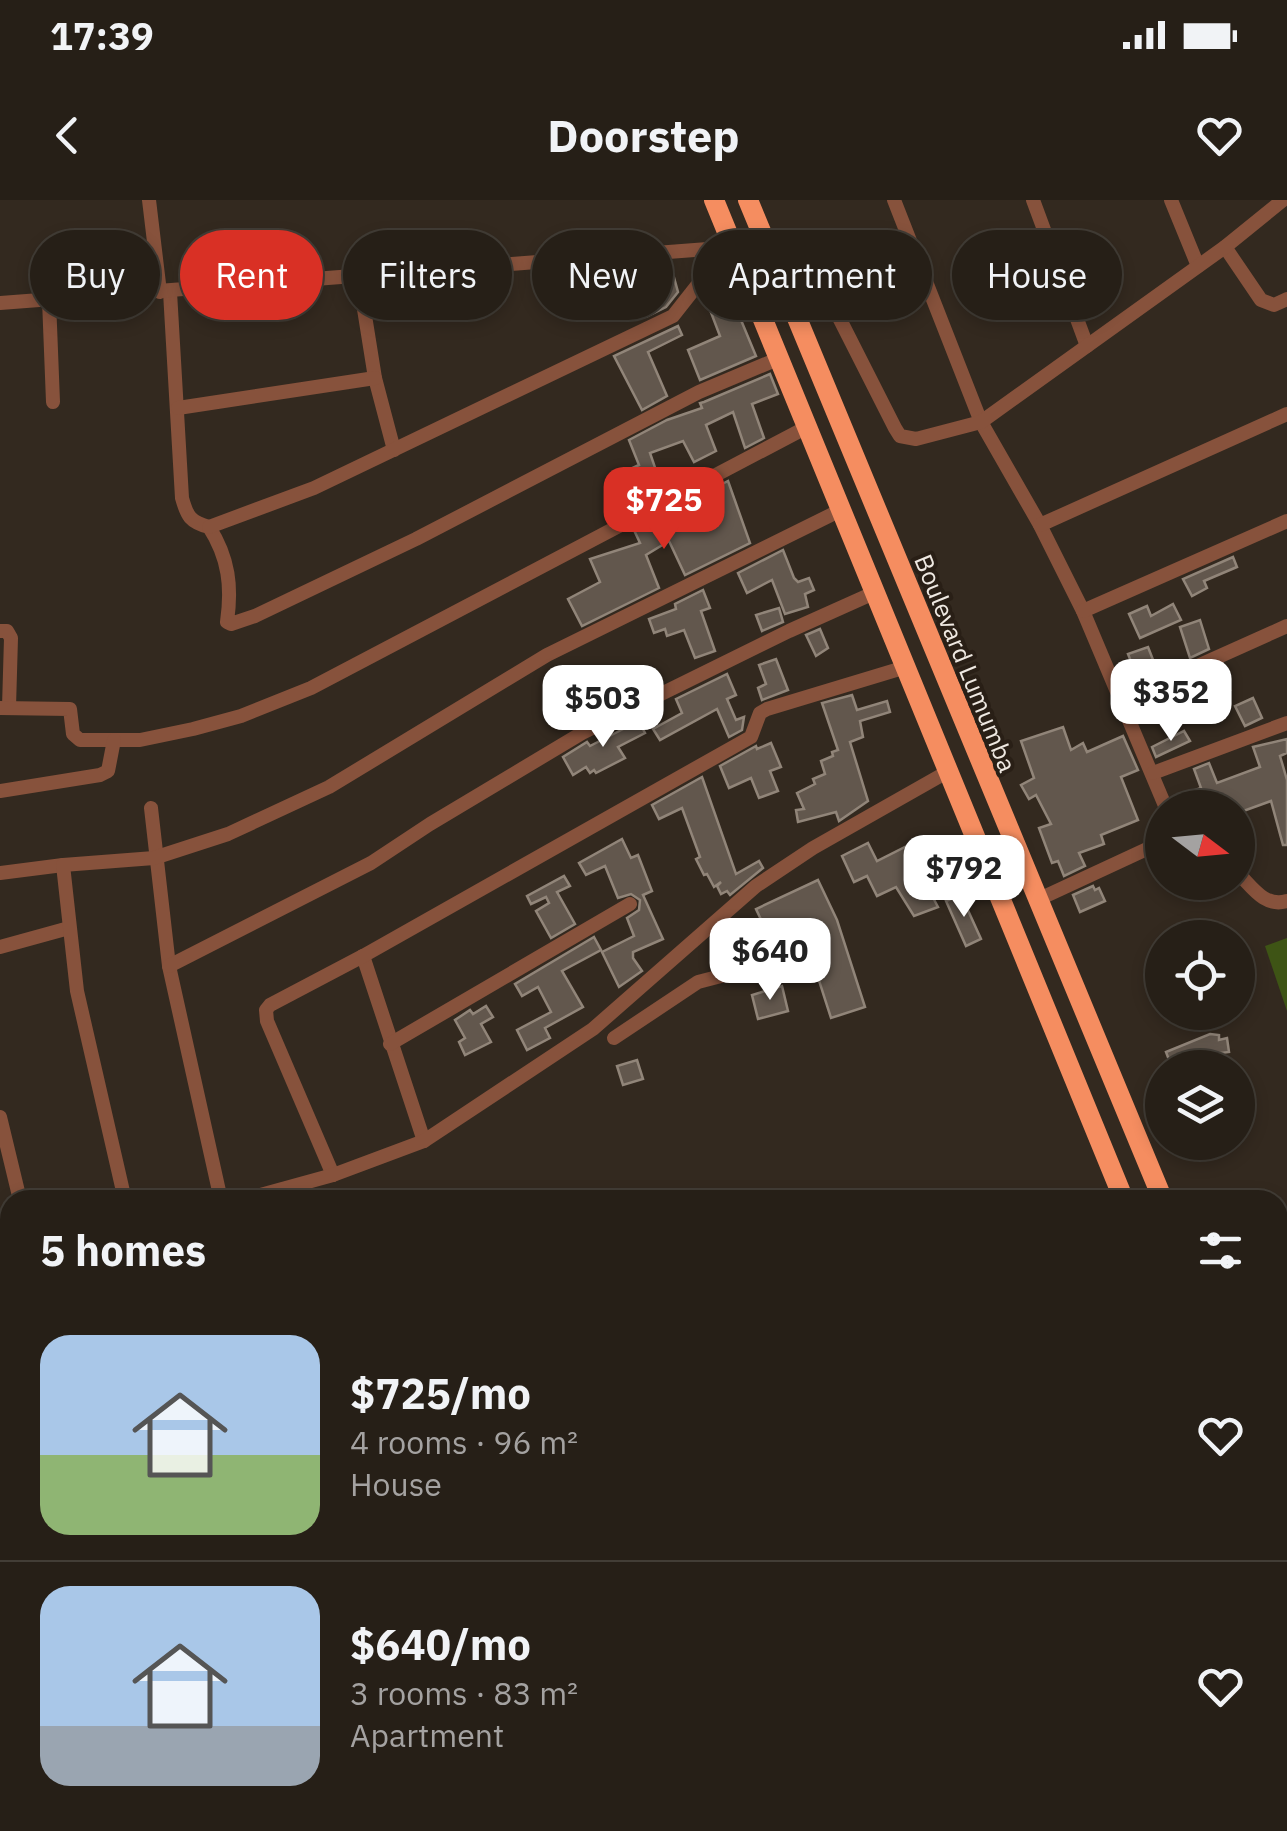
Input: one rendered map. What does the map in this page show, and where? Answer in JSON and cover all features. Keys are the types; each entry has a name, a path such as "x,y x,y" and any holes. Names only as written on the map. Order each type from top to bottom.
{"highway":[{"path":"714,200 726,230"},
{"name":"Boulevard Lumumba","path":"748,200 760,230"},
{"path":"764,320 1120,1190"},
{"name":"Boulevard Lumumba","path":"797,320 1158,1190"}],"street":[{"path":"149,200 165,292 178,408 182,498 187,516 195,524 209,528 314,488 673,316 693,291"},
{"path":"894,200 981,422 1040,525 1083,612 1159,790"},
{"path":"1033,200 1087,346"},
{"path":"1171,200 1198,266"},
{"path":"841,320 900,436 916,439 981,422 1225,247 1283,200"},
{"path":"1225,247 1262,300 1274,305 1287,300"},
{"path":"512,269 693,259"},
{"path":"160,292 343,279"},
{"path":"0,303 30,301"},
{"path":"50,320 54,402"},
{"path":"366,320 375,378 394,450"},
{"path":"209,528 222,551 229,577 227,622 238,623 416,539 699,392 780,358"},
{"path":"178,408 375,378"},
{"path":"1040,525 1287,414"},
{"path":"0,631 8,631 11,638 4,708 66,708 72,711 74,738 140,740 193,730 311,688 809,426"},
{"path":"0,873 154,858 228,834 329,788 547,655 843,509"},
{"path":"1083,612 1287,521"},
{"path":"168,966 370,864 582,733 876,592"},
{"path":"1122,700 1287,626"},
{"path":"333,1175 267,1020 270,1004 363,956 751,737 760,713 767,709 906,667"},
{"path":"1153,773 1287,723"},
{"path":"0,791 100,775 108,770 114,740"},
{"path":"278,1190 333,1175 424,1141 593,1029 756,886 812,848 947,772"},
{"path":"151,808 168,966 219,1190"},
{"path":"1036,900 1145,850"},
{"path":"63,866 77,992 123,1190"},
{"path":"1255,890 1266,901 1287,901"},
{"path":"390,1044 630,904"},
{"path":"0,947 70,928"},
{"path":"614,1038 698,982 802,955"},
{"path":"363,956 424,1141"},
{"path":"658,972 674,996"},
{"path":"640,988 656,1010"},
{"path":"0,1117 18,1190"}],"green space":[{"path":"1287,938 1287,1011 1265,946"}],"building":[{"path":"714,320 741,320 756,356 700,380 688,350 720,336"},
{"path":"678,326 682,335 648,352 667,396 642,410 614,356"},
{"path":"770,374 778,394 752,404 764,438 745,448 733,412 706,425 716,451 694,462 683,441 650,453 663,491 620,513 609,479 639,465 629,440 667,420 702,408 700,403"},
{"path":"728,481 750,543 685,575 669,541 646,555 659,588 582,626 568,599 600,582 590,559 640,543 634,530"},
{"path":"783,550 794,578 798,582 809,578 814,590 805,594 808,607 785,614 772,580 747,593 738,573"},
{"path":"1233,557 1237,567 1204,581 1207,588 1192,596 1183,579"},
{"path":"703,590 710,608 701,611 715,651 695,658 684,630 667,636 665,629 654,633 649,619 676,609 675,604"},
{"path":"1173,604 1181,620 1140,638 1129,614 1147,606 1151,616"},
{"path":"779,608 783,622 762,631 756,615"},
{"path":"1200,620 1209,649 1190,658 1180,627"},
{"path":"820,629 828,648 816,656 806,635"},
{"path":"1148,647 1157,670 1137,677 1128,654"},
{"path":"776,659 788,690 762,700 758,688 766,684 759,665"},
{"path":"1222,672 1230,690 1210,699 1207,693 1197,698 1191,686"},
{"path":"727,674 736,695 727,699 736,720 744,717 742,730 729,737 717,709 660,740 653,729 682,713 676,699"},
{"path":"852,695 857,710 887,701 890,712 860,721 863,737 850,742 868,801 839,821 836,812 798,822 796,810 804,809 797,793 825,774 821,761 838,750 822,703"},
{"path":"1253,698 1262,718 1245,726 1235,706"},
{"path":"637,718 645,733 618,747 625,758 596,773 590,773 586,767 573,775 563,757 587,742 590,746 627,727 625,723"},
{"path":"1063,727 1071,750 1083,743 1087,752 1123,736 1138,770 1121,777 1138,820 1101,835 1104,844 1079,853 1085,866 1064,876 1058,861 1052,863 1039,828 1051,824 1036,795 1029,799 1021,785 1034,778 1021,741"},
{"path":"1184,731 1190,741 1156,757 1152,747"},
{"path":"1287,739 1287,753 1280,756 1287,780 1287,845 1283,845 1271,801 1255,807 1255,790 1195,790 1201,788 1194,769 1209,763 1217,783 1260,767 1253,747"},
{"path":"771,743 781,767 770,771 778,791 759,798 751,778 729,788 720,766 756,746 757,749"},
{"path":"702,777 736,874 759,861 763,868 730,895 727,891 721,894 717,886 721,882 714,887 704,875 682,808 659,819 652,805"},
{"path":"622,839 631,858 638,855 652,891 643,895 663,939 633,952 642,971 619,987 602,952 634,936 627,918 639,910 640,900 631,894 618,898 605,866 586,875 579,863"},
{"path":"868,843 877,861 913,843 927,872 921,875 938,907 914,916 896,887 877,896 867,876 854,882 842,856"},
{"path":"564,876 570,886 557,892 575,924 551,938 536,911 549,903 546,897 531,904 527,896"},
{"path":"818,880 837,920 865,1007 831,1018 806,940 776,951 756,909"},
{"path":"1093,886 1095,890 1099,888 1105,901 1080,912 1073,895"},
{"path":"961,895 981,939 966,946 946,901"},
{"path":"594,937 601,950 562,971 583,1007 545,1028 550,1038 527,1050 517,1030 551,1012 538,987 522,996 515,984"},
{"path":"782,986 788,1011 758,1019 752,995"},
{"path":"486,1006 493,1017 481,1024 491,1042 465,1055 459,1042 465,1038 455,1020"},
{"path":"1210,1034 1219,1035 1219,1040 1227,1038 1229,1050 1171,1050"},
{"path":"637,1060 643,1079 623,1085 617,1066"}]}
